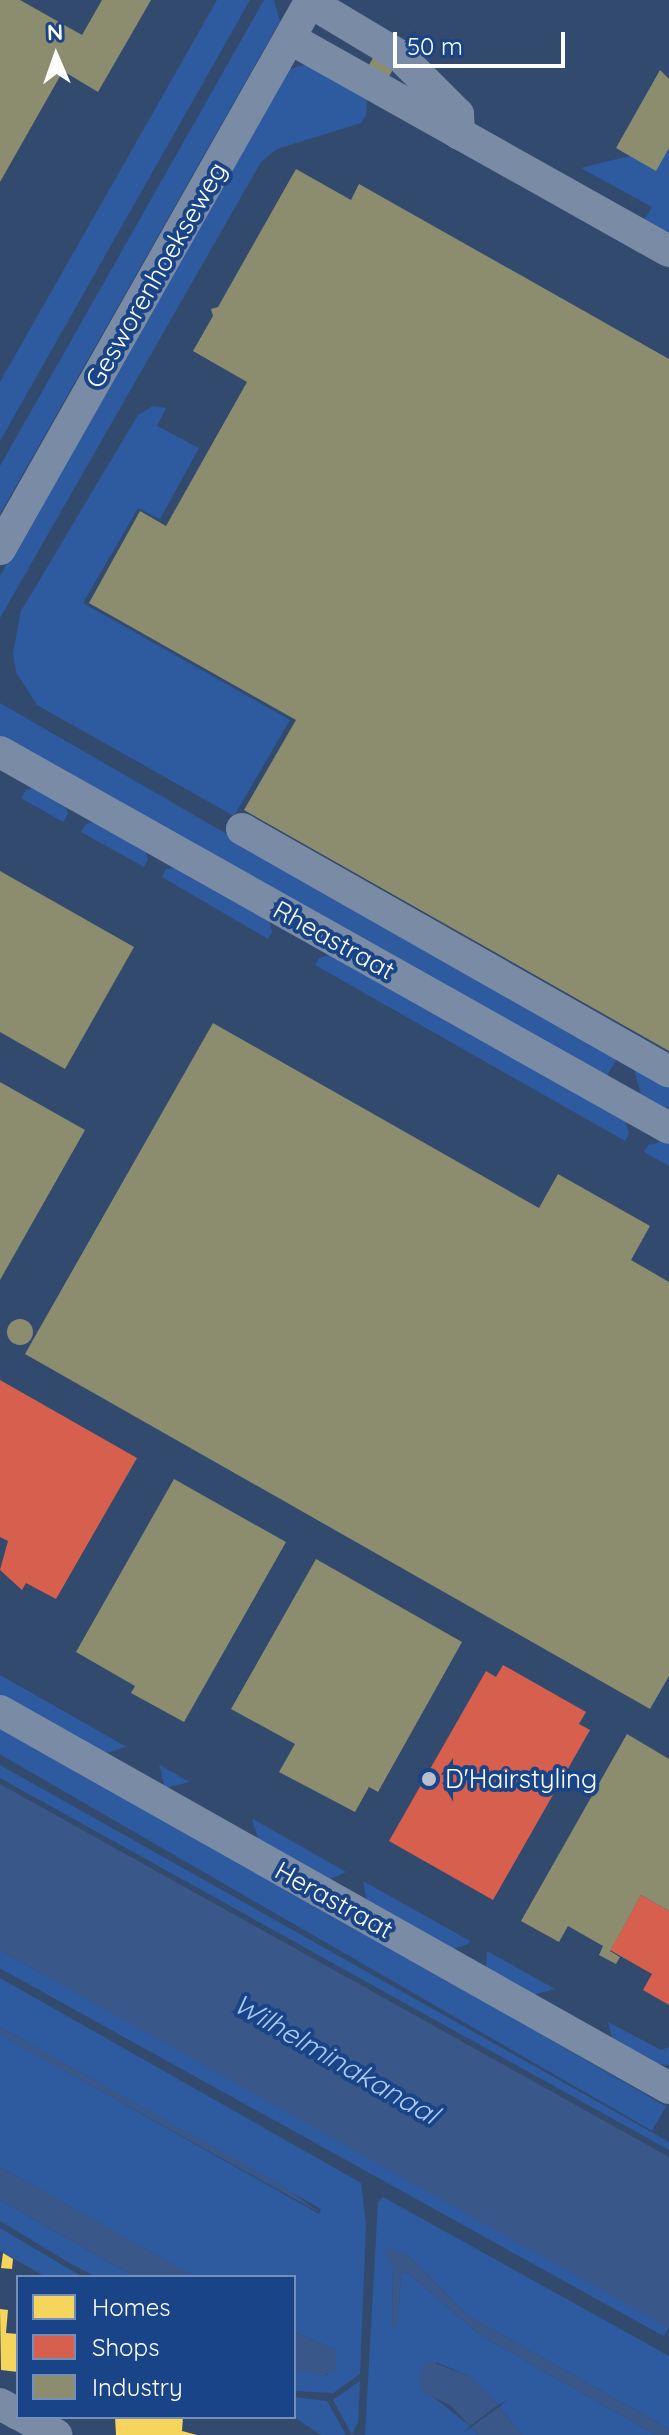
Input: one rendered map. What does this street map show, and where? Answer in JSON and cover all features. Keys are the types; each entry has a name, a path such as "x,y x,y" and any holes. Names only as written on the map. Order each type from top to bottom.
{"street":[{"name":"Gesworenhoekseweg","path":"0,549 311,1"},
{"path":"311,1 400,56 458,114 459,134"},
{"path":"291,39 669,251"},
{"name":"Rheastraat","path":"0,752 669,1128"},
{"path":"242,829 669,1072"},
{"name":"Herastraat","path":"0,1711 669,2088"},
{"path":"28,2419 56,2435"}],"shaded area":[{"path":"217,0 250,0 0,441 0,382"},
{"path":"264,0 274,0 280,21 0,514 0,466"},
{"path":"310,63 367,98 366,116 361,123 277,149 261,162 0,618 0,576 287,70"},
{"path":"669,146 669,236 643,222 652,207 581,168"},
{"path":"153,406 166,408 157,426 199,448 160,519 138,508 83,603 290,720 234,816 37,705 16,672 13,653 21,611 138,415"},
{"path":"0,703 617,1059 603,1083 0,735"},
{"path":"46,784 61,793 68,814 63,822 21,798 26,790"},
{"path":"107,819 142,839 148,860 144,867 81,832 86,824"},
{"path":"188,865 266,909 272,932 268,939 162,877 166,869"},
{"path":"342,952 623,1111 629,1134 625,1141 315,965 319,958"},
{"path":"634,1069 669,1083 669,1110 641,1094"},
{"path":"669,1140 669,1166 644,1152 648,1145"},
{"path":"0,1675 128,1746 104,1754 0,1695"},
{"path":"0,1722 666,2106 652,2131 0,1754"},
{"path":"159,1764 165,1768 190,1782 165,1788"},
{"path":"0,1765 669,2142 669,2150 0,1778"},
{"path":"252,1820 346,1872 328,1880 259,1841"},
{"path":"363,1881 470,1941 450,1950 367,1901"},
{"path":"0,1950 669,2321 664,2336 0,1968"},
{"path":"487,1951 555,1989 532,1995 486,1969"},
{"path":"0,1978 361,2183 366,2224 360,2374 333,2393 296,2391 296,2368 328,2375 335,2349 296,2333 296,2275 191,2275 0,2167 0,2034 319,2214 321,2209 0,2027"},
{"path":"608,2022 661,2050 669,2047 669,2065 657,2064 613,2041"},
{"path":"383,2197 669,2356 669,2429 467,2315 410,2257 388,2248 393,2266 392,2326 398,2318 401,2275 407,2272 480,2335 656,2435 522,2435 499,2407 507,2400 498,2405 469,2376 436,2362 433,2397 470,2426 462,2434 471,2427 478,2435 365,2435 378,2202"},
{"path":"0,2200 131,2275 92,2275 0,2221"},
{"path":"0,2228 80,2275 42,2275 0,2251"},
{"path":"360,2381 358,2422 352,2435 333,2400"},
{"path":"296,2397 327,2401 346,2435 321,2435 296,2418"}],"water":[{"name":"Wilhelminakanaal","path":"0,1784 669,2157 669,2328 0,1950"},
{"path":"0,2027 283,2186 322,2214 18,2045 0,2034"},
{"path":"0,2167 191,2275 131,2275 0,2200"},
{"path":"388,2247 410,2257 467,2315 669,2429 669,2435 656,2435 480,2335 407,2272 401,2275 398,2318 396,2327 392,2326 393,2266 384,2251"},
{"path":"296,2333 335,2349 337,2370 322,2376 296,2369"},
{"path":"429,2361 469,2376 498,2405 470,2426 450,2405 424,2393 419,2383 422,2366"},
{"path":"499,2407 522,2435 478,2435 471,2427"}],"building: Homes":[{"path":"3,2253 13,2259 12,2269 1,2268"},
{"path":"0,2309 8,2310 6,2333 16,2334 16,2372 1,2370"},
{"path":"115,2419 183,2419 182,2431 197,2435 116,2435"}],"building: Shops":[{"path":"0,1380 137,1458 56,1599 26,1583 22,1590 0,1570 8,1541 0,1537"},
{"path":"503,1665 586,1712 579,1724 590,1730 493,1900 389,1841 486,1671 496,1677"},
{"path":"641,1895 669,1911 669,2005 643,1990 652,1974 610,1950"}],"building: Industry":[{"path":"0,0 20,0 82,35 102,0 151,0 98,92 63,71 0,182"},
{"path":"374,56 394,67 387,79 367,68"},
{"path":"660,70 669,79 669,148 656,171 616,148"},
{"path":"296,169 351,200 359,184 669,359 669,1051 244,810 296,720 89,603 140,511 166,526 247,382 193,351 213,316 211,309 218,307"},
{"path":"0,871 134,947 65,1069 0,1032"},
{"path":"213,1023 539,1208 558,1174 650,1226 631,1260 669,1282 669,1676 650,1709 25,1354"},
{"path":"0,1082 85,1130 0,1280"},
{"path":"20,1319 29,1323 33,1332 29,1341 20,1345 11,1341 7,1332 11,1323"},
{"path":"174,1479 286,1542 184,1722 131,1693 135,1686 76,1652"},
{"path":"316,1559 462,1642 378,1792 369,1787 355,1812 279,1772 295,1744 231,1709"},
{"path":"627,1734 669,1759 669,1911 641,1895 610,1951 620,1957 616,1964 599,1955 603,1946 568,1926 559,1942 521,1921"}],"place":[{"name":"D'Hairstyling","path":"429,1779"}]}
